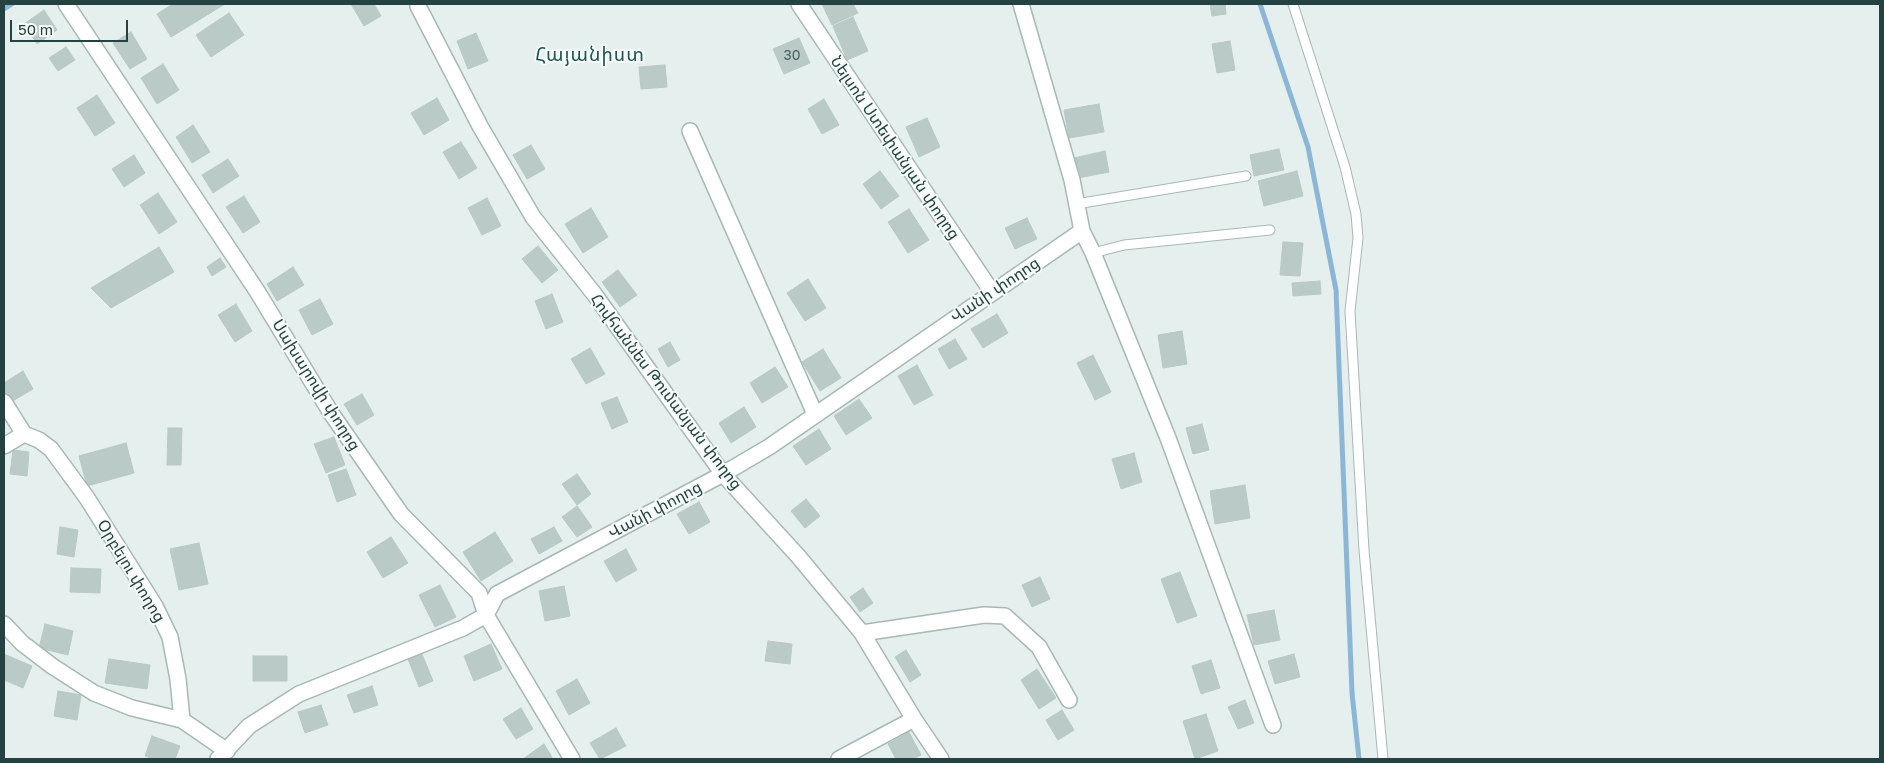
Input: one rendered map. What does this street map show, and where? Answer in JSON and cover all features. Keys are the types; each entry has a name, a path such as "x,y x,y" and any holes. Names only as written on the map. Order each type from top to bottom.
{"street":[{"name":"Սախարովի փողոց","path":"66,4 258,291 331,413 402,514 479,593 486,616 572,759"},
{"name":"Նելսոն Ստեփանյան փողոց","path":"799,4 992,292"},
{"path":"1021,4 1072,180 1082,231 1093,253 1168,438 1273,726"},
{"name":"Հովհաննես Թումանյան փողոց","path":"418,6 480,126 533,217 600,302 723,474 798,556 862,633 914,719 941,759"},
{"path":"690,131 815,414"},
{"name":"Վանի փողոց","path":"486,616 498,594 723,474 769,447 1082,231"},
{"path":"4,402 24,434 4,446"},
{"name":"Օրբելու փողոց","path":"24,434 39,440 51,449 87,498 155,606 170,637 178,679 182,720"},
{"path":"862,633 984,615 1005,616 1039,647 1069,700"},
{"path":"4,624 29,648 94,694 132,708 182,720 222,755 249,726 298,694 463,628 486,616"},
{"path":"839,759 914,719"}],"lane":[{"path":"1293,4 1346,168 1356,214 1358,238 1351,321 1364,550 1383,759"},
{"path":"1076,204 1246,176"},
{"path":"1093,253 1124,245 1270,230"}],"building":[{"path":"173,4 225,4 171,37 157,14"},
{"path":"351,4 374,4 381,16 364,26"},
{"path":"822,4 853,4 858,13 832,25"},
{"path":"1210,4 1225,4 1226,14 1212,16"},
{"path":"44,10 57,30 37,44 24,24"},
{"path":"229,13 244,35 211,57 196,35"},
{"path":"853,17 868,51 847,60 833,26"},
{"path":"131,32 147,59 130,69 113,43"},
{"path":"476,33 488,61 468,69 457,41"},
{"path":"799,38 810,63 784,74 773,49"},
{"path":"1230,41 1235,70 1217,73 1212,44"},
{"path":"66,47 75,60 58,71 49,58"},
{"path":"163,64 179,90 157,104 141,78"},
{"path":"665,65 667,87 641,89 639,67"},
{"path":"97,95 115,123 95,136 77,108"},
{"path":"437,98 449,120 424,135 411,113"},
{"path":"824,99 839,125 822,134 808,109"},
{"path":"1099,104 1104,132 1069,138 1064,110"},
{"path":"927,118 940,147 919,157 906,127"},
{"path":"193,125 210,152 192,163 176,137"},
{"path":"461,142 477,168 459,179 443,152"},
{"path":"531,145 545,169 527,179 513,155"},
{"path":"1279,149 1284,170 1254,176 1250,155"},
{"path":"1105,151 1109,172 1078,178 1074,158"},
{"path":"134,155 145,173 124,187 112,169"},
{"path":"228,159 239,176 213,193 202,175"},
{"path":"880,171 899,196 881,209 863,184"},
{"path":"1297,171 1303,196 1264,206 1258,181"},
{"path":"158,193 177,222 159,234 140,205"},
{"path":"244,196 260,222 243,233 226,207"},
{"path":"487,198 501,226 482,235 468,208"},
{"path":"591,208 608,237 583,253 565,224"},
{"path":"909,209 929,240 908,253 888,222"},
{"path":"1027,218 1037,239 1015,249 1005,228"},
{"path":"1283,242 1303,243 1300,276 1280,275"},
{"path":"538,246 558,270 542,283 522,259"},
{"path":"159,247 174,272 111,308 91,288"},
{"path":"220,258 226,267 212,276 207,267"},
{"path":"293,267 304,285 277,301 267,284"},
{"path":"618,270 637,295 620,307 602,282"},
{"path":"808,279 826,308 805,321 787,293"},
{"path":"1320,281 1321,294 1293,296 1292,283"},
{"path":"552,294 563,322 546,329 535,301"},
{"path":"320,299 333,324 312,335 299,310"},
{"path":"236,304 252,331 235,342 218,315"},
{"path":"997,314 1008,333 983,348 971,329"},
{"path":"1182,331 1187,364 1163,368 1158,335"},
{"path":"955,339 967,359 949,369 938,349"},
{"path":"670,342 680,360 668,367 658,349"},
{"path":"590,348 605,374 586,384 571,359"},
{"path":"823,349 841,378 820,391 802,362"},
{"path":"1093,355 1111,392 1095,400 1077,363"},
{"path":"917,365 933,395 914,405 898,376"},
{"path":"775,367 788,387 762,403 750,383"},
{"path":"23,371 33,389 11,402 4,391 4,383"},
{"path":"362,394 374,415 357,425 344,404"},
{"path":"617,397 628,422 612,429 601,403"},
{"path":"859,399 872,418 846,435 834,416"},
{"path":"744,407 756,427 731,443 719,423"},
{"path":"1202,424 1209,450 1193,454 1186,428"},
{"path":"168,428 182,428 181,465 167,465"},
{"path":"819,429 831,449 806,465 793,446"},
{"path":"334,437 345,465 326,473 314,444"},
{"path":"126,443 134,473 87,486 79,456"},
{"path":"13,450 29,452 27,476 10,474"},
{"path":"1134,453 1142,482 1121,489 1112,459"},
{"path":"346,469 356,495 337,502 328,475"},
{"path":"577,474 591,494 577,505 562,484"},
{"path":"1245,485 1250,518 1215,524 1210,491"},
{"path":"806,499 820,516 805,528 791,511"},
{"path":"699,502 710,522 689,534 677,514"},
{"path":"577,506 592,527 577,537 562,517"},
{"path":"60,527 78,530 74,557 57,554"},
{"path":"554,527 562,541 539,554 531,539"},
{"path":"495,532 513,561 481,581 463,552"},
{"path":"391,537 408,563 383,578 367,552"},
{"path":"199,543 208,584 179,590 170,549"},
{"path":"626,549 637,570 616,582 604,561"},
{"path":"71,568 101,569 100,593 70,592"},
{"path":"1180,572 1197,616 1177,623 1161,579"},
{"path":"1040,577 1050,599 1032,607 1022,585"},
{"path":"440,585 456,617 435,627 419,595"},
{"path":"564,586 570,616 545,621 539,591"},
{"path":"863,588 873,603 860,612 850,597"},
{"path":"1274,610 1280,640 1254,645 1247,615"},
{"path":"45,624 73,631 68,655 39,648"},
{"path":"768,641 792,644 790,664 765,661"},
{"path":"491,644 502,669 474,681 464,656"},
{"path":"906,650 921,675 910,682 895,657"},
{"path":"4,654 32,666 23,688 4,680"},
{"path":"422,654 433,681 419,687 408,659"},
{"path":"1294,654 1300,677 1275,684 1268,661"},
{"path":"253,656 287,656 287,681 253,681"},
{"path":"109,659 150,665 147,689 105,683"},
{"path":"1211,660 1220,688 1201,694 1192,666"},
{"path":"1037,669 1056,698 1039,709 1021,680"},
{"path":"577,679 590,703 569,715 556,691"},
{"path":"372,686 378,705 354,713 347,695"},
{"path":"58,691 81,695 77,720 54,716"},
{"path":"1245,700 1254,723 1238,729 1228,707"},
{"path":"321,705 328,725 305,733 298,712"},
{"path":"521,708 533,729 516,739 503,719"},
{"path":"1062,710 1074,730 1058,740 1046,720"},
{"path":"1206,714 1218,751 1195,759 1183,721"},
{"path":"616,728 626,746 600,759 590,743"},
{"path":"909,732 921,755 913,759 896,759 888,744"},
{"path":"152,736 180,746 175,759 154,759 145,756"},
{"path":"544,744 552,757 549,759 523,759"}],"waterway":[{"path":"4,9 12,4"},
{"path":"1260,4 1308,147 1336,290 1352,693 1359,759"}],"district":[{"name":"Հայանիստ","path":"590,55"}]}
